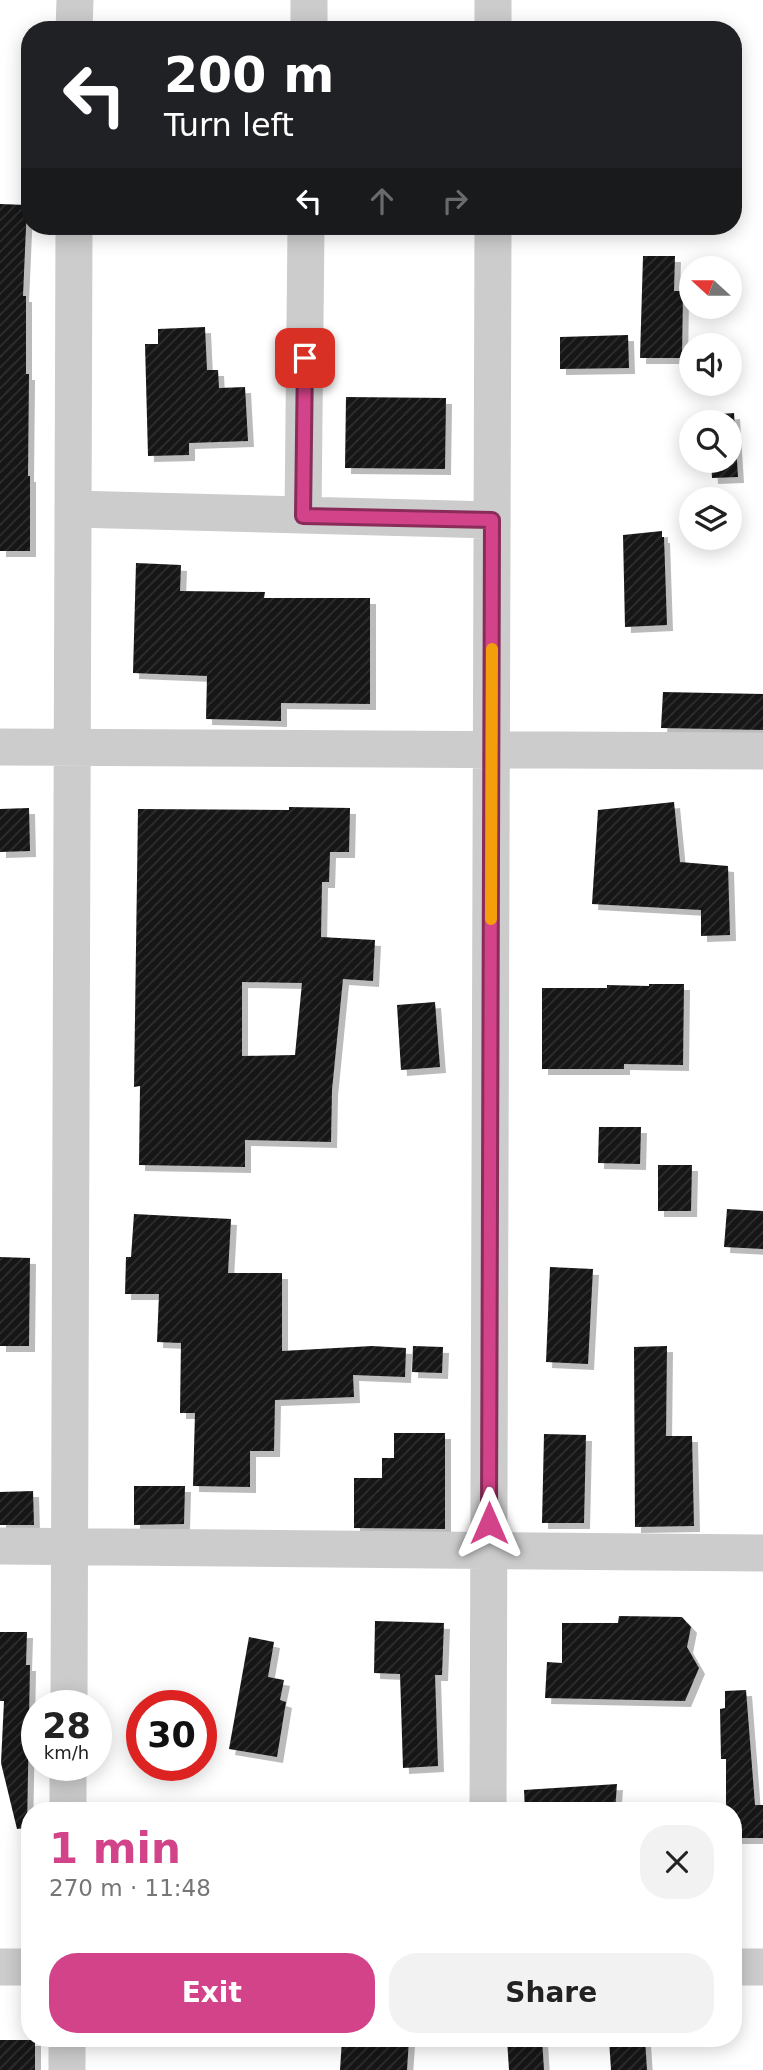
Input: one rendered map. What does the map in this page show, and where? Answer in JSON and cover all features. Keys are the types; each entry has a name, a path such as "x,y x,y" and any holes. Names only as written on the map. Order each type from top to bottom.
{"street":[{"path":"74,21 75,0"},
{"path":"309,0 309,21"},
{"path":"493,0 493,21"},
{"path":"69,1690 74,235"},
{"path":"303,516 306,235"},
{"path":"488,1802 493,235"},
{"path":"73,509 492,520"},
{"path":"0,747 763,751"},
{"path":"0,1546 763,1553"},
{"path":"68,1781 68,1802"},
{"path":"0,1967 21,1967"},
{"path":"742,1967 763,1967"},
{"path":"67,2070 68,2047"}],"building":[{"path":"0,204 21,205 21,235 26,235 23,296 26,296 26,374 29,374 30,551 0,551"},
{"path":"643,256 675,256 674,291 679,291 679,319 683,319 682,333 679,333 679,358 640,358"},
{"path":"205,327 207,370 218,370 219,388 245,387 248,441 189,443 189,455 148,456 145,344 158,344 158,329"},
{"path":"628,335 629,368 560,369 560,337"},
{"path":"346,397 446,398 445,469 345,468"},
{"path":"712,473 738,473 738,477 712,478"},
{"path":"662,531 667,625 625,627 623,535"},
{"path":"136,563 181,565 180,591 265,592 264,598 370,598 370,704 281,703 281,721 206,719 207,676 133,673"},
{"path":"663,692 763,694 763,730 661,728"},
{"path":"674,802 680,862 728,866 730,935 701,936 701,910 592,904 598,810"},
{"path":"289,807 350,808 349,852 330,852 329,882 322,882 321,937 375,940 373,981 343,979 332,1090 331,1142 245,1140 245,1167 139,1165 140,1086 134,1087 138,809 289,810","holes":["242,982 302,983 295,1055 242,1056"]},
{"path":"29,808 30,851 0,852 0,809"},
{"path":"684,984 683,1065 624,1064 624,1069 542,1069 542,988 607,988 607,985"},
{"path":"435,1002 440,1067 401,1070 397,1005"},
{"path":"599,1127 641,1127 640,1164 598,1163"},
{"path":"658,1165 692,1165 691,1211 658,1211"},
{"path":"727,1209 763,1211 763,1249 724,1247"},
{"path":"134,1214 231,1219 228,1273 282,1273 282,1351 372,1346 406,1348 405,1377 353,1375 354,1397 275,1400 274,1451 250,1451 250,1487 193,1486 195,1413 180,1413 181,1343 157,1342 159,1294 125,1294 126,1257 131,1257"},
{"path":"0,1257 30,1258 29,1346 0,1346"},
{"path":"550,1267 593,1269 588,1364 546,1362"},
{"path":"413,1346 443,1347 442,1373 412,1372"},
{"path":"667,1346 666,1436 692,1436 694,1526 635,1527 634,1347"},
{"path":"394,1433 445,1433 445,1529 354,1528 354,1478 382,1478 382,1458 394,1458"},
{"path":"544,1434 586,1435 584,1523 542,1523"},
{"path":"134,1486 185,1486 184,1524 134,1525"},
{"path":"33,1491 34,1525 0,1525 0,1492"},
{"path":"619,1616 682,1617 691,1627 687,1647 699,1668 685,1701 545,1698 547,1662 562,1663 562,1623 618,1623"},
{"path":"375,1621 444,1623 442,1675 435,1675 438,1766 403,1768 400,1674 374,1673"},
{"path":"0,1632 27,1632 26,1665 30,1665 30,1690 21,1690 21,1781 28,1781 27,1802 21,1802 21,1829 17,1829 1,1763 4,1701 0,1701"},
{"path":"249,1637 274,1642 268,1677 284,1680 280,1700 286,1702 277,1757 229,1749"},
{"path":"746,1690 755,1805 763,1805 763,1838 742,1838 742,1802 726,1802 726,1759 721,1759 720,1709 725,1708 725,1691"},
{"path":"617,1784 616,1802 525,1802 524,1790"},
{"path":"0,2040 21,2040 21,2047 35,2047 35,2070 0,2070"},
{"path":"341,2047 408,2047 407,2070 340,2070"},
{"path":"508,2047 543,2047 544,2070 509,2070"},
{"path":"610,2047 646,2047 647,2070 611,2070"}],"slow traffic":[{"path":"491,919 492,649"}],"route":[{"path":"305,358 303,516 492,520 489,1523"}]}
